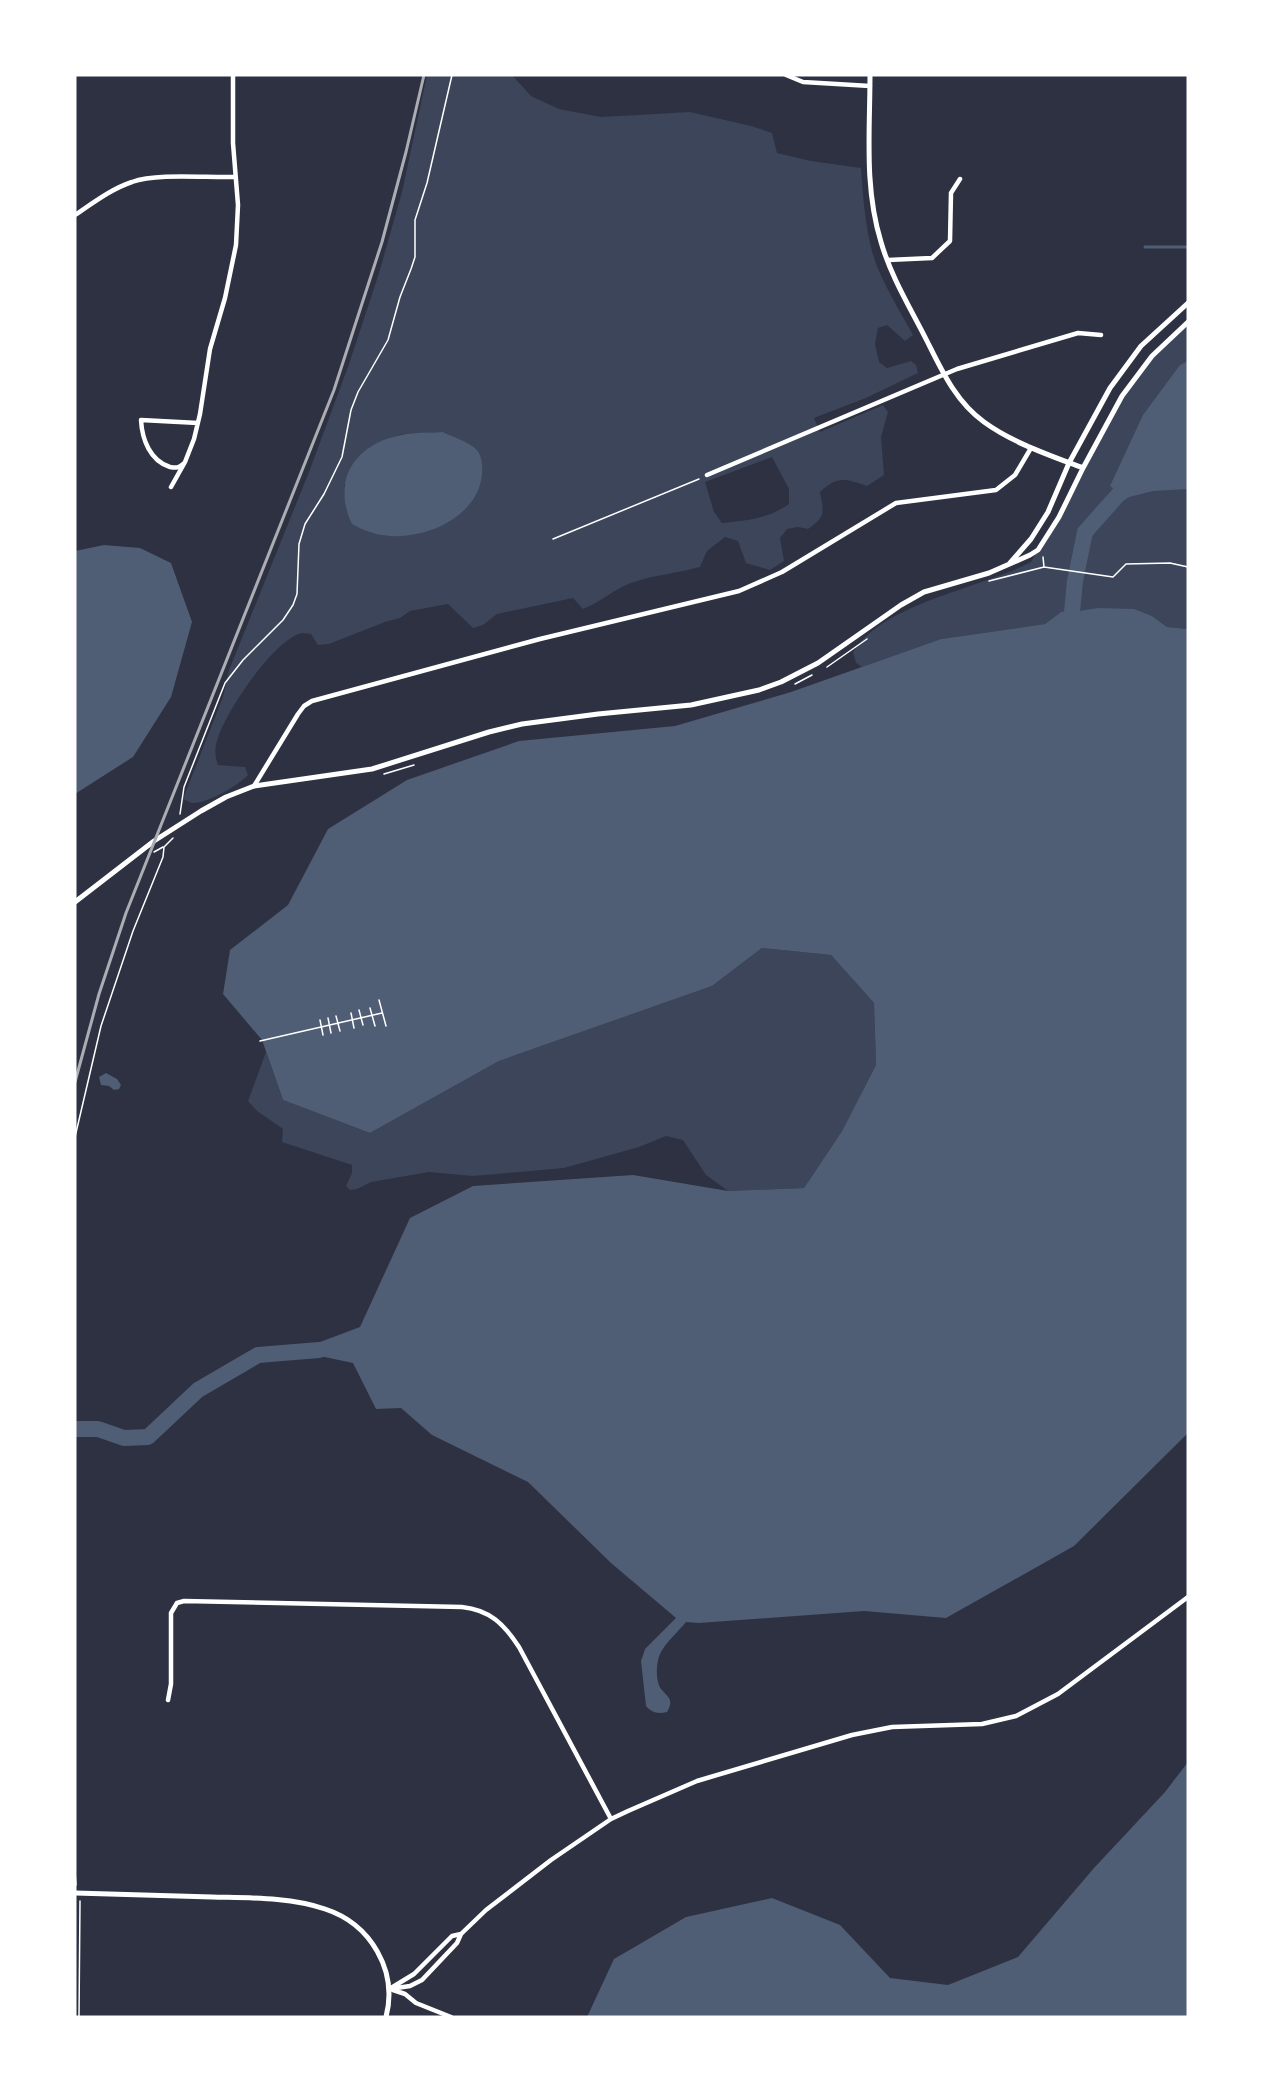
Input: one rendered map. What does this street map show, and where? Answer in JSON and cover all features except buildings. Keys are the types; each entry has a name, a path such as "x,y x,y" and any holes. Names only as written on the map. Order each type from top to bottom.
{"street":[{"path":"171,487 185,462 194,439 210,350 225,298 236,244 238,205 231,89 233,75"},
{"path":"786,75 803,82 870,86"},
{"path":"870,75 868,150 870,182 881,244 905,300 943,376 963,403 984,422 1031,447 1083,468"},
{"path":"75,215 113,190 133,181 152,178 235,177"},
{"path":"888,260 932,258 950,241 951,193 960,179"},
{"path":"1007,567 1031,539 1048,512 1069,463 1110,388 1142,346 1188,303"},
{"path":"75,902 154,841 226,797 254,786 372,769 467,738 522,724 690,705 759,690 782,682 818,663 901,605 924,592 1007,567 1038,550 1059,517 1122,396 1152,356 1188,322"},
{"path":"707,476 957,369 1078,333 1101,335"},
{"path":"185,462 179,467 172,467 162,464 152,455 141,431 141,420 198,423"},
{"path":"254,786 298,714 312,701 540,639 739,591 782,572 896,503 996,490 1015,475 1031,447"},
{"path":"390,1989 410,1986 422,1980 457,1942 460,1934 486,1910 551,1860 611,1819 697,1781 852,1735 892,1727 982,1725 1016,1716 1058,1694 1188,1598"},
{"path":"168,1700 171,1684 171,1613 177,1603 184,1601 462,1607 482,1611 496,1618 510,1632 611,1819"},
{"path":"77,1893 240,1898 295,1902 328,1909 359,1929 384,1962 390,1989 386,2017"},
{"path":"390,1989 414,1974 452,1936 460,1934"},
{"path":"390,1989 405,1994 416,2003 451,2017"}],"path":[{"path":"180,816 184,787 225,683 243,660 283,620 293,605 297,594 299,544 305,524 324,494 342,457 351,410 358,392 388,340 402,291 415,257 415,220 427,183 452,75"},
{"path":"553,539 707,476"},
{"path":"1043,554 1044,567 1113,577 1126,564 1170,563 1188,567"},
{"path":"149,854 164,847 180,833"},
{"path":"75,1137 96,1042 133,931 163,857 164,847"},
{"path":"379,999 386,1026"},
{"path":"370,1008 375,1026"},
{"path":"359,1010 363,1025"},
{"path":"260,1041 382,1012"},
{"path":"351,1013 354,1028"},
{"path":"336,1016 340,1031"},
{"path":"328,1018 331,1033"},
{"path":"320,1020 323,1035"},
{"path":"75,1873 80,1900 79,2017"}],"shaded area":[{"path":"427,75 512,75 531,96 559,109 601,117 690,112 772,133 777,153 811,161 861,168 866,220 875,262 913,335 905,341 887,325 878,328 875,344 879,362 887,368 911,361 916,365 918,373 866,398 814,418 820,432 883,405 888,412 881,437 884,475 867,486 847,480 837,481 820,492 823,510 821,517 808,529 798,527 787,529 780,538 784,561 770,570 746,563 738,541 725,537 707,551 700,567 634,582 583,609 573,598 497,614 483,625 473,628 448,604 410,611 400,618 329,644 318,645 311,634 302,633 291,638 278,648 252,678 231,711 217,742 215,752 218,765 245,767 248,775 222,793 192,803 183,799 223,697 229,670 309,472 349,364 379,273 402,192","holes":["443,432 476,449 482,463 418,534 376,533 365,530 357,524 350,515 344,485 389,438 403,434","772,457 789,489 789,504 765,516 722,523 714,512 705,482"]},
{"path":"1188,324 1188,629 1167,627 1152,616 1097,608 1061,612 1045,624 941,639 862,667 856,663 853,652 868,635 887,621 935,598 1010,572 1031,562 1122,396 1152,356"},
{"path":"1188,361 1188,489 1153,491 1125,498 1110,486 1143,415 1180,365"},
{"path":"443,432 473,447 481,458 482,475 478,491 468,506 441,526 406,536 373,533 352,524 346,508 344,493 351,466 360,456 371,447 401,435"},
{"path":"104,545 140,548 171,563 192,622 171,697 133,757 75,794 75,551"},
{"path":"1097,608 1134,609 1152,616 1167,627 1188,629 1188,1433 1074,1546 946,1618 864,1611 686,1622 663,1648 658,1660 658,1681 661,1689 670,1699 669,1708 667,1712 653,1712 646,1706 641,1661 645,1649 676,1618 611,1563 528,1482 432,1435 401,1408 376,1409 353,1363 296,1351 360,1327 410,1218 473,1186 633,1175 728,1191 804,1188 842,1131 876,1065 874,1003 831,955 762,948 712,986 499,1061 370,1133 283,1100 262,1040 223,994 230,950 288,905 328,829 407,780 519,741 675,726 791,692 941,639 1045,624 1061,612"},
{"path":"762,948 831,955 874,1003 876,1065 842,1131 804,1188 728,1191 706,1175 683,1140 666,1136 639,1147 564,1168 473,1176 429,1172 371,1182 350,1190 346,1186 352,1173 352,1165 282,1142 283,1129 257,1111 248,1101 266,1052 283,1100 370,1133 499,1061 712,986"},
{"path":"106,1073 117,1079 121,1085 119,1089 114,1090 109,1086 101,1085 99,1077"},
{"path":"1188,1762 1188,2017 587,2017 614,1959 686,1917 772,1898 840,1925 890,1978 948,1985 1018,1957 1094,1868 1165,1792"}],"waterway":[{"path":"1145,247 1188,247"},
{"path":"1064,634 1072,612 1075,581 1085,532 1118,495 1138,481"},
{"path":"75,1429 98,1429 124,1438 148,1437 198,1390 258,1355 319,1350"}],"railway":[{"path":"75,1082 99,994 126,913 334,390 382,242 424,75"}]}
